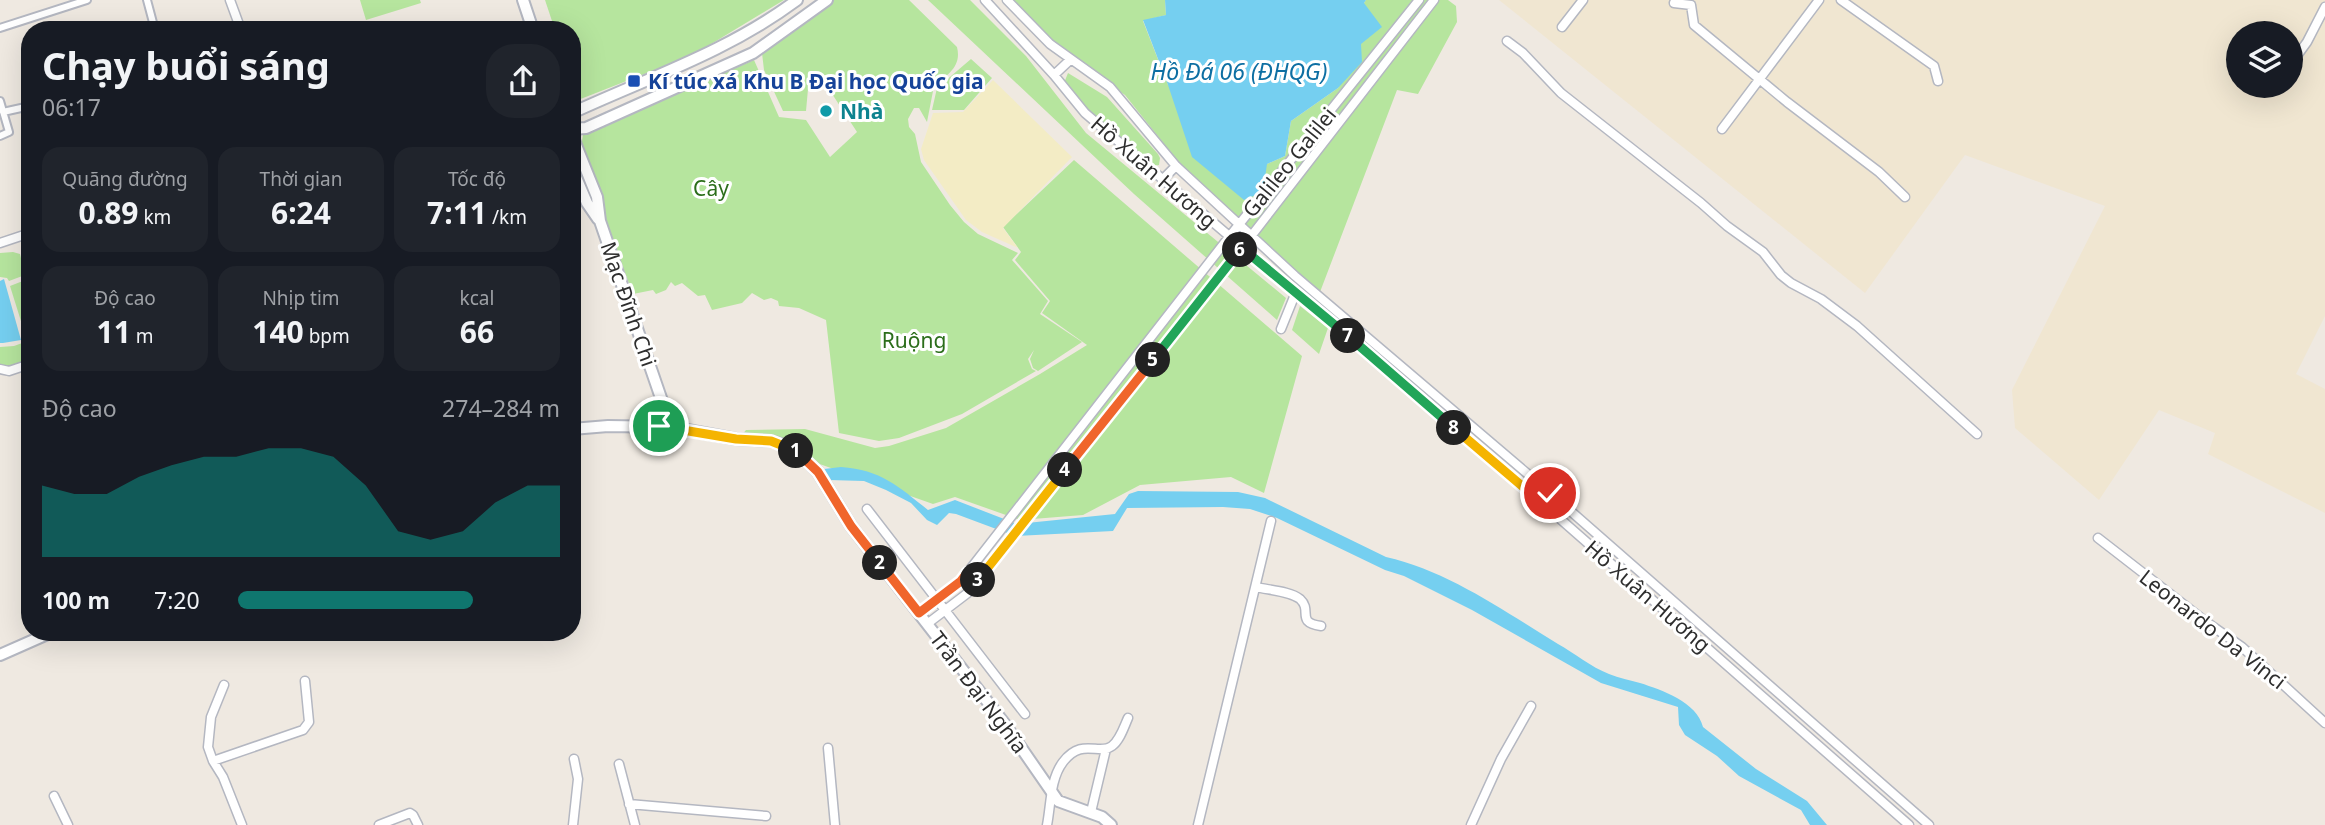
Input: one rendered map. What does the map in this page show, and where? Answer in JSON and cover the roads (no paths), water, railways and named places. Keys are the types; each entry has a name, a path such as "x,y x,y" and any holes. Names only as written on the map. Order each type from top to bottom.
{"street":[{"path":"24,21 87,0"},
{"path":"147,0 153,21"},
{"path":"230,0 237,21"},
{"path":"523,0 530,21"},
{"path":"581,109 724,47 797,0"},
{"path":"581,128 753,53 827,0"},
{"name":"Hồ Xuân Hương","path":"985,0 1085,113 1542,503 1909,825"},
{"name":"Hồ Xuân Hương","path":"1007,0 1050,44 1110,87 1176,166 1238,225 1550,493 1929,825"},
{"name":"Galileo Galilei","path":"919,613 961,581 1238,225 1419,0"},
{"name":"Galileo Galilei","path":"927,624 969,592 1242,248 1434,0"},
{"path":"1562,27 1583,0"},
{"path":"1722,129 1819,0"},
{"path":"1841,0 1934,66 1938,81"},
{"path":"1674,3 1693,2 1694,25 1760,80 1880,172 1905,197"},
{"path":"2303,48 2325,7"},
{"path":"0,29 21,22"},
{"path":"1507,41 1523,53 1561,93 1701,202 1727,226 1763,251 1781,275 1821,299 1857,326 1977,434"},
{"path":"1054,75 1070,60"},
{"path":"0,101 9,132 0,136"},
{"path":"3,112 21,108"},
{"name":"Mạc Đĩnh Chi","path":"581,157 597,197 600,222 671,427"},
{"path":"1162,180 1176,166"},
{"name":"Mạc Đĩnh Chi","path":"581,189 600,222"},
{"path":"0,243 21,236"},
{"path":"1281,329 1296,292"},
{"path":"0,369 9,371 21,367"},
{"name":"Trần Đại Nghĩa","path":"581,428 671,427 736,439 771,441 793,448 818,472 851,526 1004,723 1058,801 1091,812 1111,825"},
{"path":"1542,503 1550,493"},
{"path":"867,509 1025,714"},
{"path":"1198,825 1271,521"},
{"name":"Leonardo Da Vinci","path":"2098,538 2205,621 2242,646 2325,723"},
{"path":"967,573 977,581"},
{"path":"1256,587 1298,597 1307,621 1311,625 1321,626"},
{"path":"0,655 32,641"},
{"path":"213,761 303,730 309,722 305,681"},
{"path":"224,685 211,717 208,747 242,825"},
{"path":"1471,825 1531,706"},
{"path":"1048,825 1051,791 1063,761 1088,746 1106,749 1114,744 1128,718"},
{"path":"828,748 835,825"},
{"path":"1091,812 1106,749"},
{"path":"573,825 578,779 575,759"},
{"path":"619,764 635,825"},
{"path":"54,796 68,825"},
{"path":"629,804 766,816"},
{"path":"379,825 410,813 418,825"}],"water":[{"name":"Hồ Đá 06 (ĐHQG)","path":"1165,0 1366,0 1364,3 1382,27 1361,44 1362,62 1338,88 1291,121 1285,156 1267,164 1263,192 1244,200 1192,157 1143,20 1166,15"},
{"path":"4,279 21,340 0,343 0,281"},
{"path":"841,467 878,476 898,487 928,510 955,500 1017,524 1115,514 1129,494 1138,491 1238,492 1265,498 1386,557 1409,563 1453,582 1602,671 1677,698 1694,711 1703,727 1756,769 1807,801 1827,825 1810,825 1801,810 1739,776 1717,756 1685,735 1679,725 1678,707 1601,683 1472,610 1277,518 1250,509 1223,507 1127,508 1113,531 1015,536 949,513 937,525 927,520 911,503 886,490 864,481 829,480 824,469"}],"place":[{"name":"Kí túc xá Khu B Đại học Quốc gia","path":"634,81"},
{"name":"Nhà","path":"826,111"}],"park label":[{"name":"Cây","path":"711,188"},
{"name":"Ruộng","path":"914,340"}]}
